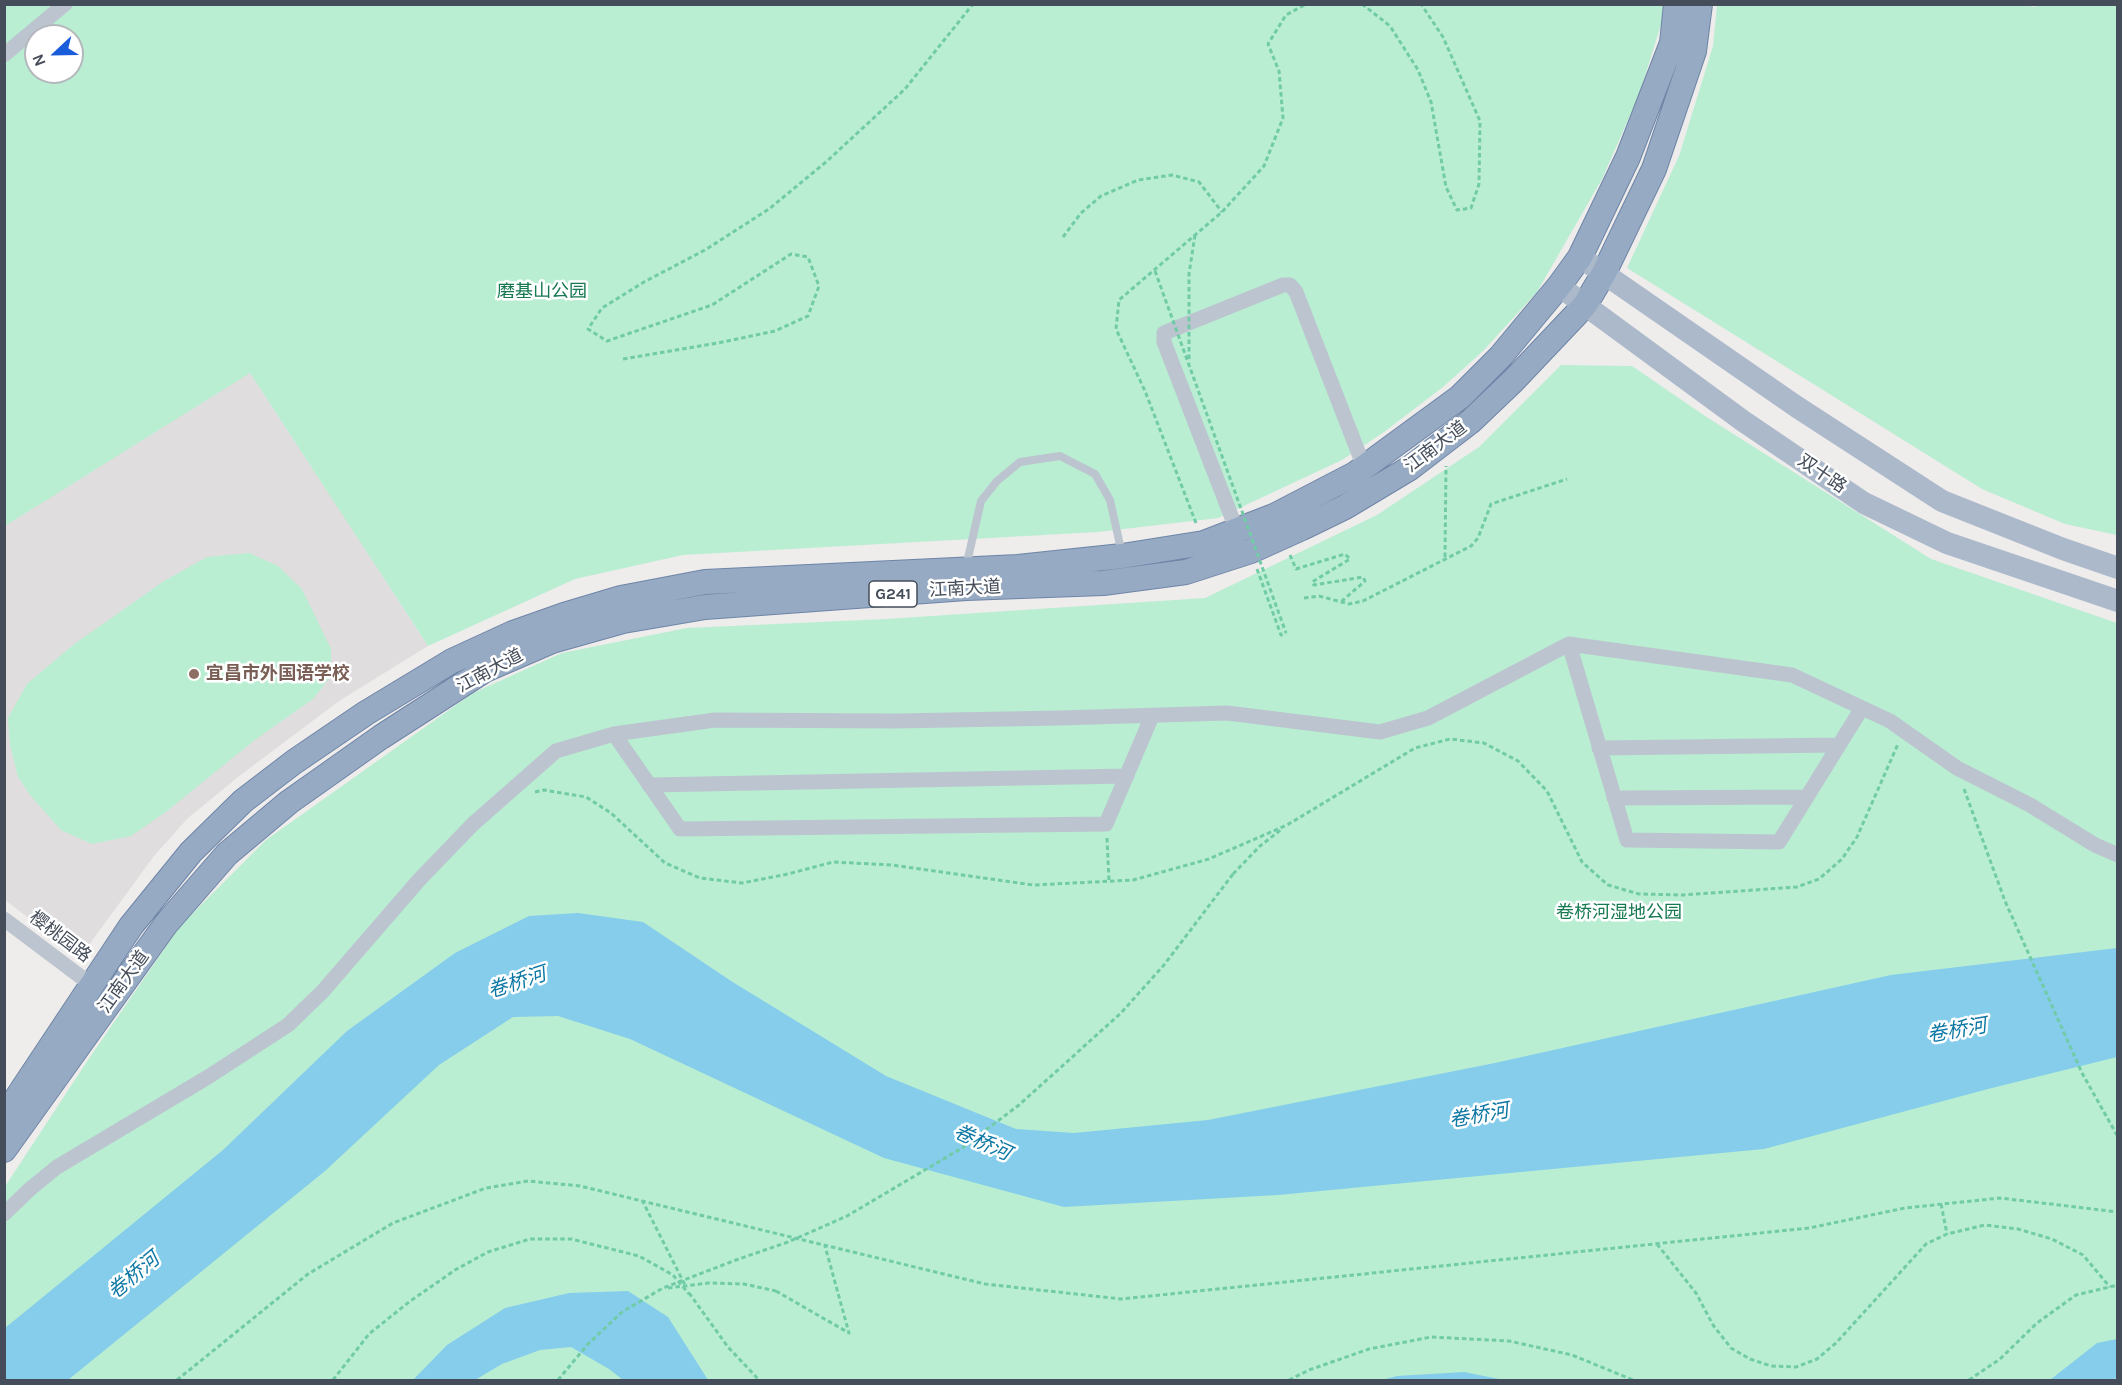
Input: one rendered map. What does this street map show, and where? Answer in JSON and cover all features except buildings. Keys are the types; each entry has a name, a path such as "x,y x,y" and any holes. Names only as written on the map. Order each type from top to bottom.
{"highway":[{"name":"江南大道","path":"4,1117 131,926 191,852 243,801 294,762 348,725 452,661 513,633 564,615 621,598 705,582 1018,567 1122,556 1204,543 1274,516 1364,467 1460,397 1500,357 1580,257 1628,157 1672,43 1676,4"},
{"name":"江南大道","path":"4,1150 166,924 227,854 289,802 381,737 485,670 562,638 623,621 694,609 966,588 1103,583 1186,572 1251,551 1283,537 1345,507 1410,468 1470,422 1513,381 1585,305 1604,273 1654,169 1694,51 1700,4"}],"main road":[{"path":"1580,257 1797,407 1942,501 2063,549 2118,568"},
{"name":"双十路","path":"1559,286 1743,421 1864,503 1947,543 2118,601"}],"street":[{"path":"4,55 65,4"},
{"path":"1237,531 1164,342 1164,333 1283,285 1290,285 1296,292 1364,467"},
{"path":"1569,644 1627,840 1779,842 1862,708"},
{"path":"4,1214 57,1167 208,1077 288,1025 323,991 419,880 473,824 555,751 614,734 715,720 896,721 1227,713 1380,732 1428,718 1569,644 1792,675 1890,721 1957,768 2030,806 2095,845 2118,855"},
{"path":"614,734 680,829 1106,824 1152,716"},
{"path":"1599,748 1839,745"},
{"path":"649,785 1126,776"},
{"path":"1614,798 1807,797"},
{"name":"樱桃园路","path":"4,919 93,986"}],"lane":[{"path":"966,568 981,501 996,481 1020,462 1060,456 1095,474 1110,500 1122,556"}],"path":[{"path":"623,358 718,343 775,331 808,316 819,286 808,256 791,254 712,305 607,341 588,329 602,308 644,282 705,250 770,209 826,162 905,89 973,4"},
{"path":"1204,543 1145,391 1116,329 1119,300 1222,212 1264,166 1283,118 1279,71 1268,44 1286,15 1306,4"},
{"path":"1362,4 1390,26 1418,70 1431,102 1446,187 1457,210 1471,208 1479,184 1480,122 1443,38 1421,4"},
{"path":"1063,237 1081,213 1101,196 1138,180 1172,175 1199,182 1222,212"},
{"path":"1189,364 1189,274 1195,235"},
{"path":"1155,271 1286,633 1281,635 1251,551"},
{"path":"1445,557 1446,441"},
{"path":"1304,598 1319,597 1349,604 1364,601 1445,557 1471,546 1478,538 1491,504 1567,479"},
{"path":"1283,537 1296,569 1345,554 1350,559 1312,582 1314,585 1363,577 1365,581 1341,602"},
{"path":"558,1380 588,1344 622,1312 663,1288 788,1242 847,1216 962,1148 1019,1105 1121,1012 1164,965 1233,874 1260,846 1287,825 1414,748 1450,739 1484,743 1518,761 1546,791 1582,862 1608,885 1639,894 1672,895 1797,887 1820,879 1842,860 1857,837 1904,731"},
{"path":"1957,768 2005,901 2082,1073 2118,1137"},
{"path":"526,793 544,790 586,797 611,813 665,863 700,878 742,883 833,862 892,865 1032,885 1133,880 1209,859 1287,825"},
{"path":"1106,824 1109,881"},
{"path":"177,1380 308,1274 393,1223 486,1188 528,1181 580,1186 985,1284 1121,1299 1809,1228 1905,1208 2000,1198 2118,1212"},
{"path":"642,1200 689,1294"},
{"path":"1941,1204 1947,1234"},
{"path":"1656,1244 1696,1293 1713,1325 1731,1348 1750,1359 1771,1366 1796,1366 1817,1359 1836,1343 1926,1244 1947,1234 1985,1225 2018,1229 2052,1239 2083,1255 2110,1287"},
{"path":"333,1380 369,1334 409,1302 455,1270 488,1252 530,1239 571,1239 639,1256 673,1275 728,1347 759,1380"},
{"path":"663,1288 709,1283 744,1284 776,1291 849,1333 825,1245"},
{"path":"1969,1380 2000,1359 2037,1323 2076,1295 2118,1285"},
{"path":"1289,1380 1368,1348 1431,1337 1509,1341 1572,1354 1633,1380"}],"shaded area":[{"name":"宜昌市外国语学校","path":"250,372 428,646 339,701 188,818 154,856 80,957 5,900 4,526"}],"green space":[{"path":"2020,4 2034,7 2043,4 2117,5 2117,535 2065,524 1982,489 1627,268 1679,156 1713,46 1717,5"},
{"name":"磨基山公园","path":"5,5 1664,5 1663,18 1639,95 1602,179 1537,292 1483,351 1443,387 1384,432 1342,460 1218,518 1098,532 683,555 575,579 428,646 250,373 5,526"},
{"name":"卷桥河湿地公园","path":"1561,365 1632,366 1705,416 1931,559 2117,623 2117,1380 5,1380 4,1188 86,1063 180,926 266,840 473,693 562,653 687,628 886,619 1205,598 1377,515 1479,447"},
{"path":"249,553 278,566 302,589 331,649 331,676 313,699 256,739 167,811 131,836 92,844 61,830 30,795 18,777 10,745 8,718 27,684 73,645 164,581 207,557"}],"water":[{"name":"卷桥河","path":"578,913 643,922 731,981 886,1076 1016,1129 1074,1133 1208,1120 1495,1063 1891,975 2117,948 2117,1057 1764,1149 1278,1195 1064,1207 884,1158 630,1039 558,1016 513,1017 439,1065 325,1171 68,1380 5,1380 5,1328 223,1150 347,1031 455,953 529,916"},
{"path":"628,1291 668,1317 708,1380 623,1380 571,1347 540,1350 502,1364 475,1380 413,1380 447,1345 505,1308 569,1293"},
{"path":"2117,1339 2117,1378 2050,1380 2097,1343"},
{"path":"1464,1372 1504,1380 1382,1380 1397,1376"}],"place":[{"name":"宜昌市外国语学校","path":"194,674"}]}
